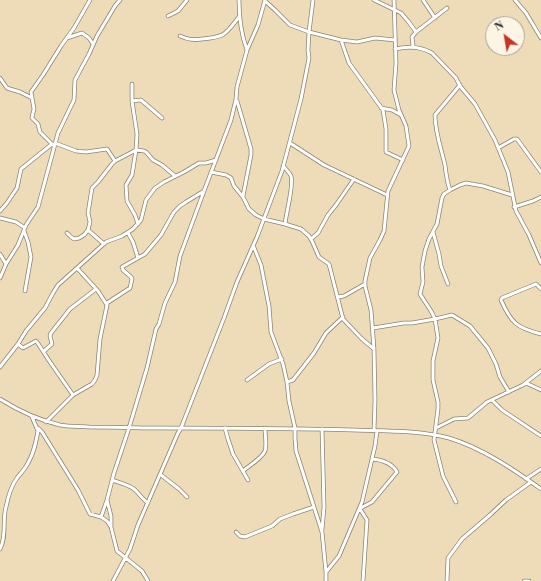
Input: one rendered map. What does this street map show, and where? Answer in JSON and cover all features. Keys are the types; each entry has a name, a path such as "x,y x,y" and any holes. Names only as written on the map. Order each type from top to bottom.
{"street":[{"path":"90,0 74,28 32,90 34,109 32,118 38,124 40,132 54,144 76,151 86,152 107,149 115,161"},
{"path":"0,278 6,264 18,246 24,229 38,207 54,144 74,100 75,80 93,44 110,14 120,0"},
{"path":"168,16 178,11 187,0"},
{"path":"239,0 239,17 242,36 247,50"},
{"path":"113,581 132,545 148,503 181,428 237,282 264,219 283,166 301,99 309,58 309,32 313,0"},
{"path":"374,0 405,17 416,32"},
{"path":"326,572 339,556 359,509 365,492 375,446 373,328 371,310 365,284 369,261 384,231 387,195 409,148 406,126 398,106 394,90 396,63 394,0"},
{"path":"423,0 435,18"},
{"path":"515,0 528,16 541,38"},
{"path":"101,517 147,368 156,329 165,303 175,282 180,256 232,120 237,87 247,50 258,25 265,1 290,25 309,32 341,40 357,42 375,38 395,40"},
{"path":"413,46 412,37 416,32 447,8"},
{"path":"180,36 189,40 216,38 226,33 239,17"},
{"path":"67,38 82,33 89,38 93,44"},
{"path":"341,40 350,62 384,112 386,125 386,152 403,160"},
{"path":"395,49 413,46 428,50 456,78 478,108 508,172 514,207 532,240 541,262"},
{"path":"0,78 7,88 32,98"},
{"path":"132,84 132,101 137,134 132,175 126,185 127,201 138,224"},
{"path":"450,190 447,182 435,117 460,85"},
{"path":"236,99 251,149 243,197"},
{"path":"132,101 141,100 162,118"},
{"path":"381,108 392,110 401,115"},
{"path":"498,148 514,139 517,139 541,172"},
{"path":"290,143 324,164 387,195"},
{"path":"0,211 17,188 21,170 54,144"},
{"path":"67,232 74,239 81,238 84,235 88,230 90,222 88,212 91,190 115,161 136,150 146,152 153,160 162,165 175,176"},
{"path":"0,367 45,308 54,290 109,240 128,233 138,224 142,216 146,200 155,188 200,163 206,164 216,160"},
{"path":"206,164 212,171 231,178 235,188 243,197 249,209 256,215 264,219 301,229 305,232 311,239 319,257 329,264 343,317 349,326 374,349"},
{"path":"283,166 291,176 284,224"},
{"path":"311,239 318,233 328,215 336,206 354,179"},
{"path":"456,502 441,470 434,440 438,402 433,380 433,360 438,338 435,319 431,310 420,294 423,282 422,267 429,239 437,224 444,194 466,183 483,186 512,195"},
{"path":"46,422 73,395 89,386 95,380 97,375 100,338 107,303 130,288 132,279 122,268 145,254 161,235 174,212 180,206 204,190"},
{"path":"514,207 533,201 541,196"},
{"path":"0,218 16,222 24,229 31,255 25,291"},
{"path":"88,230 104,244"},
{"path":"433,232 440,254 441,266 448,284"},
{"path":"128,233 133,242 138,258"},
{"path":"253,245 261,265 269,306 271,332 282,359 287,382 289,401 295,428 294,438 296,451 322,532"},
{"path":"0,254 6,264"},
{"path":"77,268 96,289 107,305"},
{"path":"338,297 344,296 365,284"},
{"path":"541,289 536,284 502,298 501,300 513,322 530,332 541,334"},
{"path":"44,351 52,344 50,336 51,333 70,309 96,289"},
{"path":"373,328 435,319 450,314 470,326 488,348 496,364 500,377 509,392"},
{"path":"287,382 294,380 314,353 326,333 343,317"},
{"path":"18,344 23,348 37,341 73,395"},
{"path":"247,380 269,364 282,359"},
{"path":"436,428 454,419 468,418 481,406 518,388 541,371"},
{"path":"526,383 541,390"},
{"path":"0,399 32,416 46,422 62,426 129,428 295,428 404,432 435,435 449,438 467,445 496,460 541,489"},
{"path":"492,400 502,410 541,436"},
{"path":"32,416 38,428 78,490 90,514 101,517 107,521 111,527"},
{"path":"0,549 4,540 4,515 8,497 17,478 25,469 32,456 38,428"},
{"path":"226,428 231,450 248,480"},
{"path":"243,470 256,461 264,452 266,443 265,428"},
{"path":"322,429 324,506 322,532 326,581"},
{"path":"359,509 370,504 397,472 387,462 372,459"},
{"path":"526,479 541,469"},
{"path":"161,475 187,497"},
{"path":"112,480 132,488 144,501 148,503"},
{"path":"447,581 448,558 462,539 506,500 531,482"},
{"path":"107,500 116,550 142,571 148,581"},
{"path":"236,532 240,536 244,537 272,526 280,520 293,514 314,507"},
{"path":"359,509 367,520 363,581"}]}
